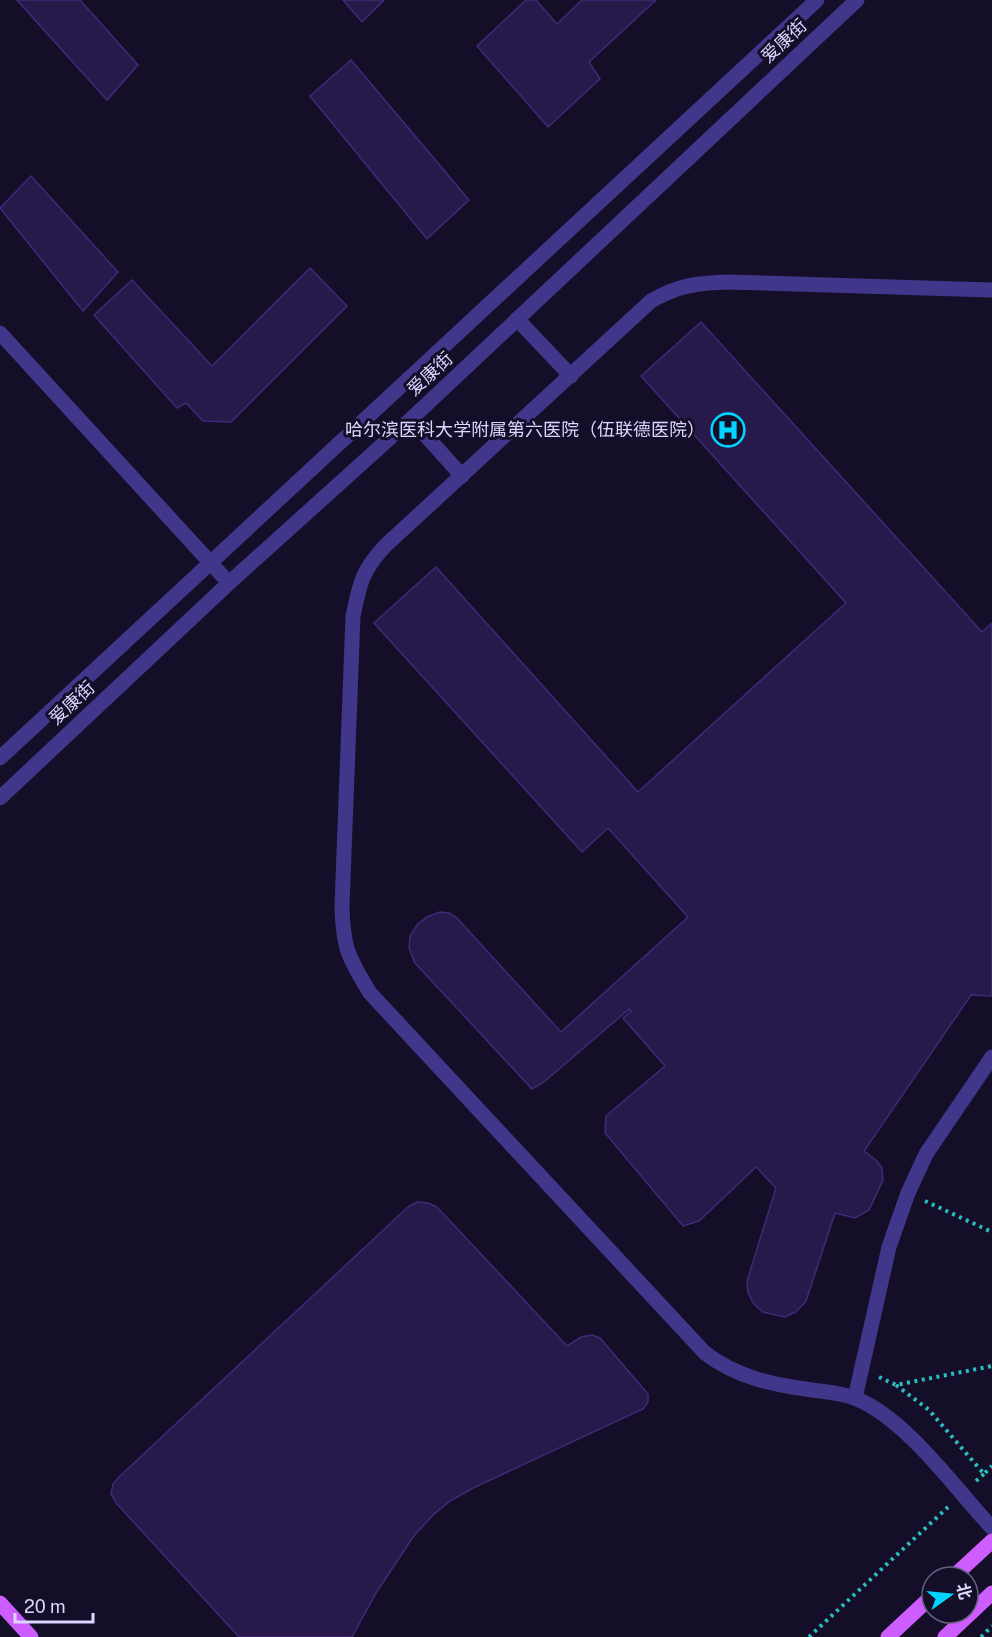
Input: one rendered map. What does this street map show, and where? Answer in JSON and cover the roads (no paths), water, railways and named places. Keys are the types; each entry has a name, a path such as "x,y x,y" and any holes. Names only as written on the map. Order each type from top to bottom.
{"main road":[{"path":"966,1565 992,1541"},
{"path":"945,1637 992,1593"},
{"path":"0,1603 31,1637"},
{"path":"888,1637 920,1607"}],"street":[{"name":"爱康街","path":"0,758 817,0"},
{"name":"爱康街","path":"0,798 411,418 857,0"},
{"path":"992,290 729,282 691,284 671,290 651,302 386,545 371,561 359,586 353,616 342,906 346,951 370,993 705,1353 728,1368 761,1381 855,1398 868,1404 899,1427 930,1458 992,1528"},
{"path":"517,319 570,376"},
{"path":"0,333 230,583"},
{"path":"411,418 462,476"},
{"path":"855,1398 889,1247 908,1193 926,1154 992,1057"}],"place":[{"name":"哈尔滨医科大学附属第六医院（伍联德医院）","path":"728,430"}]}
